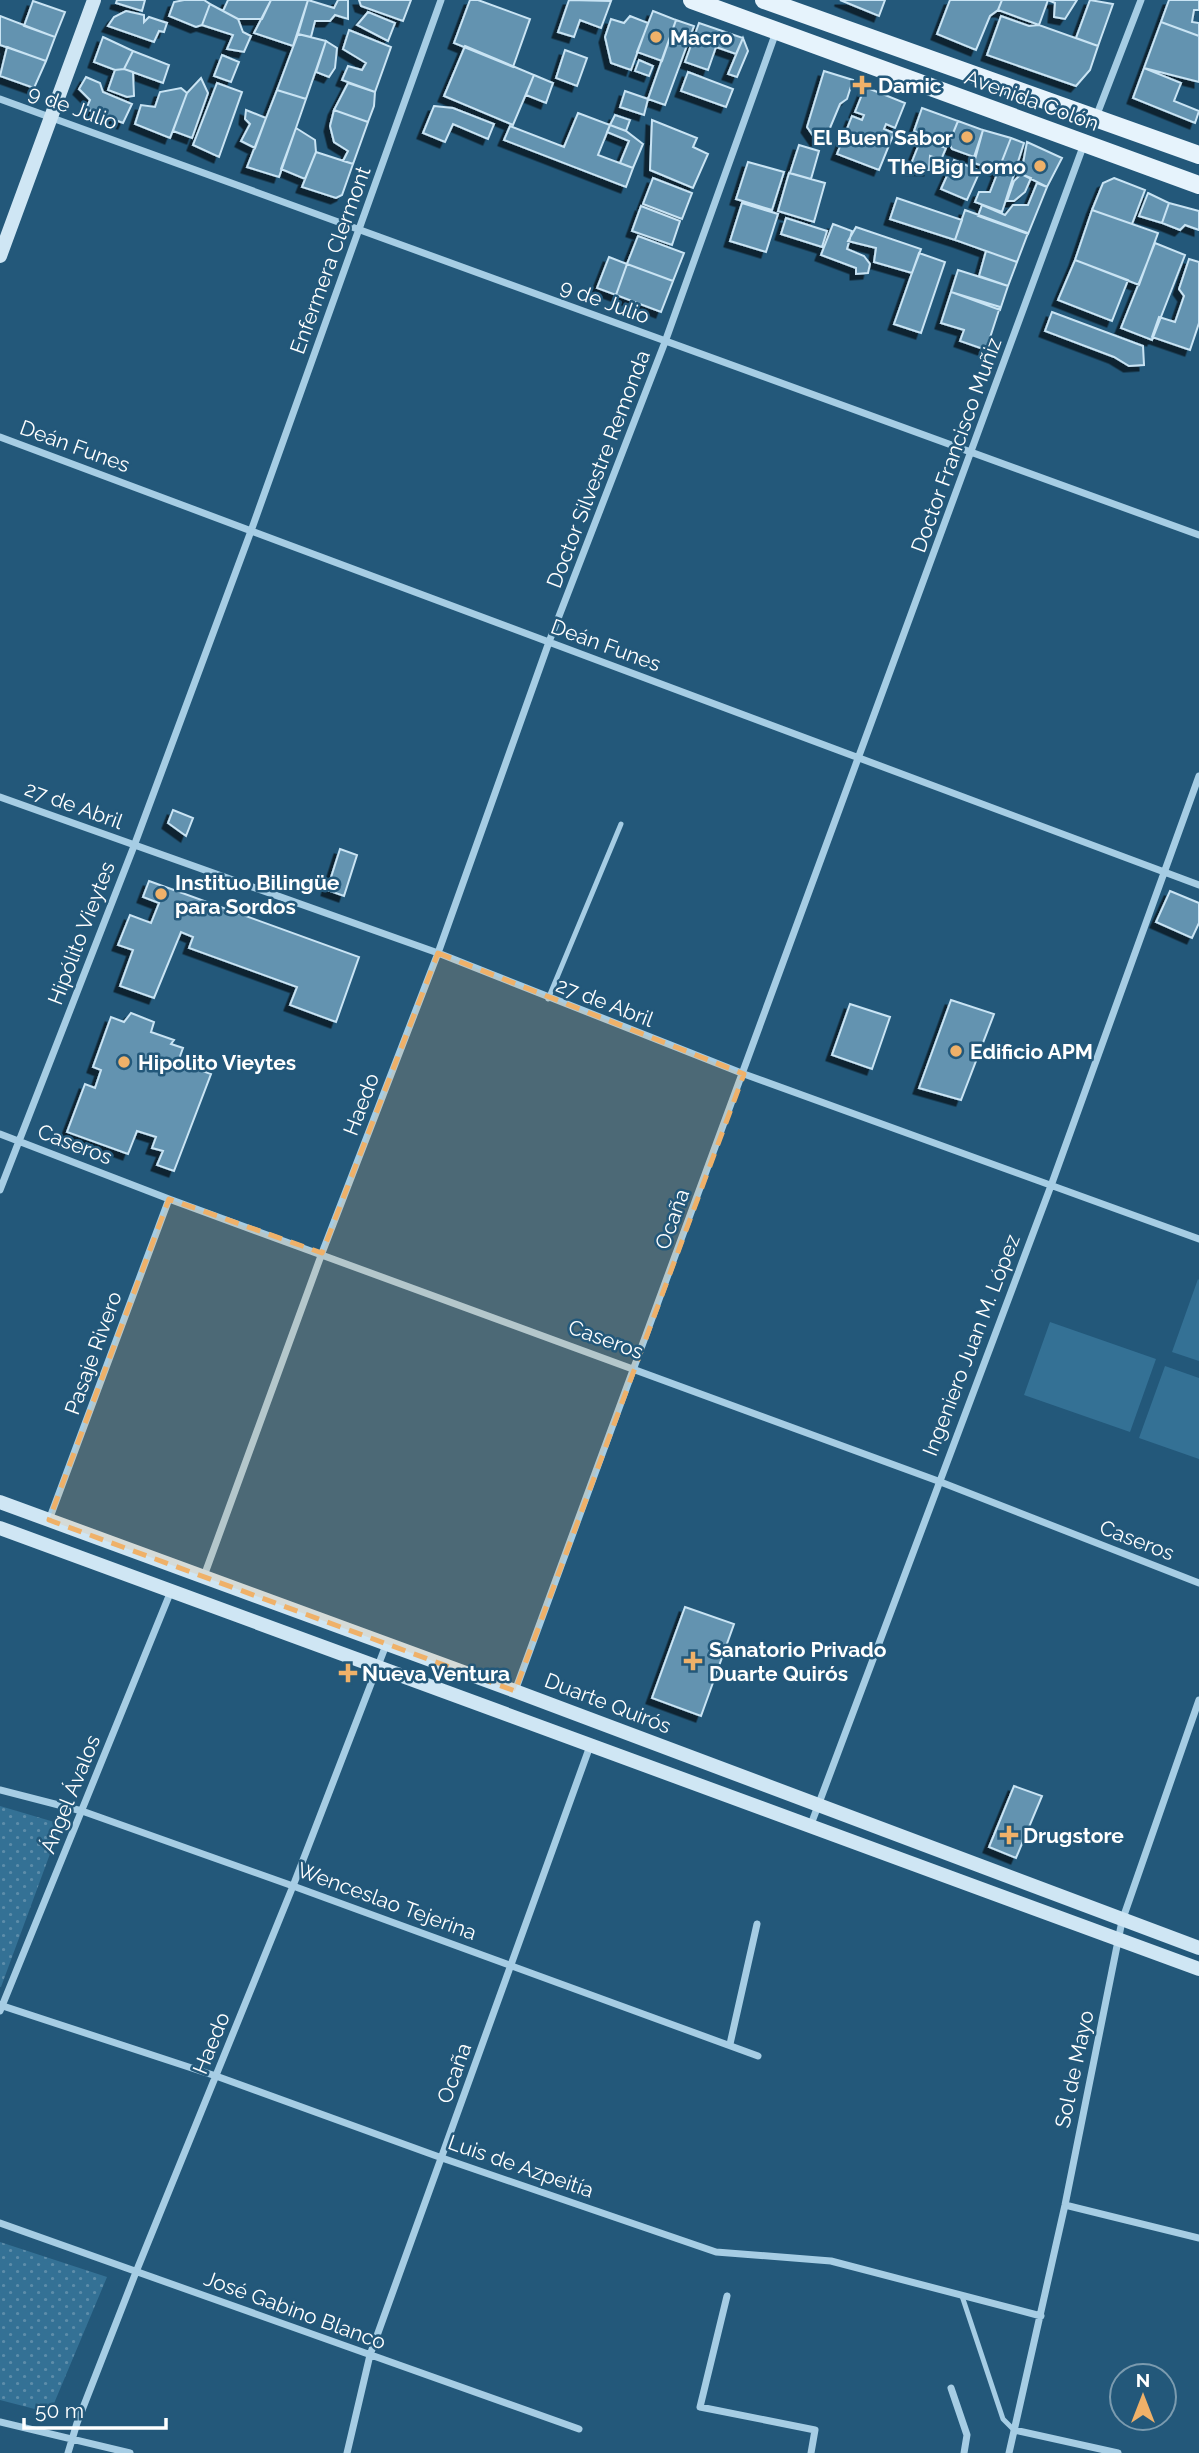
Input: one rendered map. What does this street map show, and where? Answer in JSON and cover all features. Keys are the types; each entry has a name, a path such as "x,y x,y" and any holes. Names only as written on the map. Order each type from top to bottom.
{"main road":[{"path":"0,256 93,0"},
{"name":"Avenida Colón","path":"692,0 1199,185"},
{"name":"Avenida Colón","path":"764,0 788,4 1199,155"},
{"name":"Duarte Quirós","path":"0,1502 515,1691 1199,1948"},
{"path":"0,1528 1199,1969"}],"street":[{"name":"Enfermera Clermont","path":"251,531 441,0"},
{"path":"1095,117 1142,0"},
{"name":"Doctor Silvestre Remonda","path":"549,642 665,342 777,31"},
{"name":"9 de Julio","path":"0,99 1199,535"},
{"name":"Doctor Francisco Muñiz","path":"858,758 972,454 1084,143"},
{"name":"Deán Funes","path":"0,437 1199,885"},
{"name":"Hipólito Vieytes","path":"0,1190 134,846 251,531"},
{"name":"Haedo","path":"203,1577 322,1253 438,953 549,642"},
{"name":"Ocaña","path":"515,1691 858,758"},
{"name":"Ingeniero Juan M. López","path":"810,1828 1052,1183 1199,776"},
{"name":"27 de Abril","path":"0,797 438,953 548,999 744,1074 1052,1183 1199,1239"},
{"name":"Caseros","path":"0,1133 169,1199 939,1481 1199,1583"},
{"name":"Pasaje Rivero","path":"49,1520 169,1199"},
{"name":"Ángel Ávalos","path":"1,2007 171,1591"},
{"name":"Haedo","path":"68,2453 135,2272 293,1886 386,1645"},
{"name":"Sol de Mayo","path":"1009,2453 1065,2205 1122,1921 1199,1700"},
{"name":"Ocaña","path":"347,2453 370,2356 590,1746"},
{"name":"Wenceslao Tejerina","path":"0,1790 82,1811 758,2056"},
{"path":"730,2045 757,1924"},
{"name":"Luis de Azpeitía","path":"1,2007 216,2076 442,2158 716,2252 831,2262 1041,2316"},
{"path":"1065,2205 1199,2238"},
{"name":"José Gabino Blanco","path":"0,2223 579,2429"},
{"path":"727,2297 701,2406 815,2430 811,2453"},
{"path":"951,2388 967,2435 964,2453"},
{"path":"0,2422 130,2453"},
{"path":"1014,2430 1118,2453"}],"lane":[{"path":"548,999 621,824"},
{"path":"962,2297 1003,2419 1014,2430"}],"highlighted area":[{"path":"438,953 744,1074 515,1691 49,1520 169,1199 322,1253"}],"shaded area":[{"path":"1199,1280 1199,1361 1172,1352"},
{"path":"1050,1322 1156,1359 1130,1432 1024,1395"},
{"path":"1165,1366 1199,1378 1199,1459 1139,1438"},
{"path":"0,1806 61,1824 1,1987 0,1987"},
{"path":"0,2242 107,2277 50,2413 0,2400"}],"building":[{"path":"117,0 145,0 142,11 116,3"},
{"path":"204,0 210,4 202,25 196,27 169,16 174,2"},
{"path":"228,0 271,0 262,19 238,19 223,11"},
{"path":"271,0 308,0 293,46 254,33"},
{"path":"308,0 334,8 338,0 348,0 348,19 335,15 330,21 315,21 311,37 298,34"},
{"path":"359,0 411,0 403,21 361,6"},
{"path":"470,0 478,0 530,19 513,67 454,43"},
{"path":"569,0 611,1 601,28 580,20 574,37 558,32"},
{"path":"840,0 885,0 879,16"},
{"path":"950,0 1002,0 998,10 990,16 976,50 937,34"},
{"path":"1002,0 1048,0 1039,25 998,10"},
{"path":"1048,0 1077,0 1065,19 1054,17 1055,3"},
{"path":"1090,0 1113,4 1098,46 1076,38"},
{"path":"1169,0 1199,0 1199,10 1194,10 1192,22 1199,23 1199,36 1161,22"},
{"path":"33,1 65,12 55,37 24,26"},
{"path":"210,4 238,19 243,32 251,36 244,52 227,49 233,35 202,25"},
{"path":"126,11 144,15 144,22 149,17 167,23 164,32 159,31 154,42 108,26 114,17"},
{"name":"Macro","path":"653,11 676,20 662,61 637,52"},
{"path":"368,12 395,23 388,41 357,25"},
{"path":"0,16 55,37 46,61 0,45"},
{"path":"630,16 648,23 631,70 611,63 605,37 611,19 624,23"},
{"path":"1001,16 1029,26 1039,25 1098,46 1090,70 1076,86 987,55"},
{"path":"676,20 694,26 665,105 648,99"},
{"path":"1161,22 1199,36 1199,82 1144,68"},
{"path":"699,23 743,38 736,54 716,47 708,70 685,62"},
{"path":"349,30 391,47 375,92 342,80 348,66 362,70 366,63 343,49"},
{"path":"298,34 326,41 306,99 277,90"},
{"path":"103,37 133,51 124,69 115,70 94,62"},
{"path":"743,38 748,51 737,77 728,74"},
{"path":"326,41 337,48 335,68 329,77 316,72"},
{"path":"465,46 534,75 513,125 444,96"},
{"path":"7,47 46,61 34,88 0,76"},
{"path":"565,50 587,58 577,86 556,78"},
{"path":"133,51 169,65 163,83 124,69"},
{"path":"222,55 239,62 231,82 214,76"},
{"path":"639,60 653,66 649,76 635,71"},
{"path":"1144,68 1181,83 1174,101 1199,111 1195,123 1133,98"},
{"path":"115,70 133,72 134,96 127,97 108,90"},
{"path":"824,71 853,80 847,99 840,104 825,140 816,140 807,127"},
{"path":"688,72 733,89 726,107 681,91"},
{"path":"534,75 553,83 546,103 526,95"},
{"path":"86,77 100,83 103,92 132,104 123,123 86,109 90,100 79,89"},
{"path":"201,78 208,93 192,138 173,131 187,93"},
{"path":"217,83 242,92 219,157 193,145"},
{"path":"348,83 375,92 374,106 368,122 334,110"},
{"path":"865,87 905,103 895,128 886,124 884,129 894,133 879,170 837,154 852,116 862,120 864,115 855,112"},
{"path":"181,88 187,93 170,138 135,124 141,105 155,107 160,92"},
{"path":"277,90 306,99 279,177 247,167"},
{"path":"625,91 648,99 644,115 620,107"},
{"path":"434,106 453,108 494,124 488,139 453,124 445,142 423,133"},
{"path":"922,108 958,121 949,143 914,131"},
{"path":"246,110 266,118 255,148 241,141 250,124 245,119"},
{"path":"334,110 368,122 353,164 343,161 348,151 334,142 330,126"},
{"path":"578,113 610,125 598,155 633,168 626,187 504,140 510,126 564,147"},
{"path":"615,115 630,120 626,131 610,125"},
{"path":"652,120 697,138 693,147 708,154 693,188 650,170"},
{"name":"El Buen Sabor","path":"958,121 983,130 974,157 952,149 949,143"},
{"path":"610,125 626,131 643,144 633,168 620,163 629,141 607,132"},
{"path":"296,128 315,140 316,152 305,179 281,169"},
{"path":"983,130 1011,138 998,171 974,163"},
{"path":"1011,138 1024,143 1002,212 975,202 979,192 990,192"},
{"path":"921,139 946,148 941,160 930,156 929,170 909,169"},
{"name":"The Big Lomo","path":"1027,142 1062,158 1047,187 1021,174"},
{"path":"799,145 819,151 811,179 790,173"},
{"path":"316,152 353,164 342,195 336,198 302,187"},
{"path":"954,160 980,171 967,200 941,189"},
{"path":"748,162 784,172 772,210 736,199"},
{"path":"789,173 825,183 814,222 778,211"},
{"path":"1021,174 1031,178 1025,192 1014,201 1007,201 1014,181"},
{"path":"653,178 692,193 682,219 643,204"},
{"path":"1114,178 1145,190 1132,224 1092,210 1103,183"},
{"path":"1037,183 1047,187 1028,234 978,216 982,205 1005,215 1013,205 1028,205"},
{"path":"1148,193 1169,203 1162,223 1139,216"},
{"path":"897,198 962,220 955,240 890,219"},
{"path":"742,203 778,214 766,252 730,241"},
{"path":"1169,203 1199,211 1199,230 1185,225 1180,230 1162,223"},
{"path":"641,206 680,221 672,245 632,231"},
{"path":"965,210 1028,233 1017,262 955,240"},
{"path":"1092,210 1158,233 1139,285 1075,260"},
{"path":"786,218 827,231 822,247 781,234"},
{"path":"833,224 852,231 847,249 864,256 870,264 868,273 856,274 856,268 821,255"},
{"path":"856,227 921,249 912,273 874,262 876,248 848,241"},
{"path":"638,236 684,253 673,281 627,264"},
{"path":"1155,243 1185,255 1152,340 1121,328"},
{"path":"986,251 1017,262 1008,286 979,276"},
{"path":"919,253 945,262 921,333 894,324"},
{"path":"609,257 627,264 616,295 597,288"},
{"path":"1189,259 1199,262 1199,323 1190,350 1152,337 1159,317 1175,322 1184,296 1179,289"},
{"path":"1075,260 1128,280 1112,321 1058,300"},
{"path":"627,264 673,281 661,312 616,295"},
{"path":"958,270 1008,286 1000,310 951,292"},
{"path":"951,292 1000,307 986,350 960,341 964,330 941,323"},
{"path":"1052,312 1143,346 1144,365 1129,366 1114,357 1045,331"},
{"path":"173,810 193,818 186,836 168,823"},
{"path":"340,849 357,855 344,896 327,890"},
{"path":"149,881 359,957 336,1022 290,1005 297,987 189,948 193,937 181,932 154,998 120,986 133,950 118,945 130,915 151,923 159,903 143,897"},
{"path":"1170,891 1199,903 1199,923 1192,938 1156,922"},
{"name":"Edificio APM","path":"951,1000 994,1014 961,1100 919,1088"},
{"path":"850,1004 890,1017 872,1069 832,1055"},
{"path":"131,1013 154,1022 151,1032 174,1040 171,1044 183,1048 178,1062 211,1074 174,1171 157,1165 163,1151 152,1148 156,1137 137,1131 128,1154 67,1132 85,1084 95,1088 101,1070 93,1067 111,1017 124,1022"},
{"name":"Sanatorio Privado Duarte Quirós","path":"685,1607 734,1624 701,1716 652,1698"},
{"path":"1014,1786 1042,1796 1016,1858 989,1847"}],"place":[{"name":"Macro","path":"656,37"},
{"name":"Damic","path":"862,85"},
{"name":"El Buen Sabor","path":"967,137"},
{"name":"The Big Lomo","path":"1040,166"},
{"name":"Instituo Bilingüe para Sordos","path":"161,894"},
{"name":"Edificio APM","path":"956,1051"},
{"name":"Hipolito Vieytes","path":"124,1062"},
{"name":"Sanatorio Privado Duarte Quirós","path":"693,1661"},
{"name":"Nueva Ventura","path":"348,1673"},
{"name":"Drugstore","path":"1009,1835"}]}
